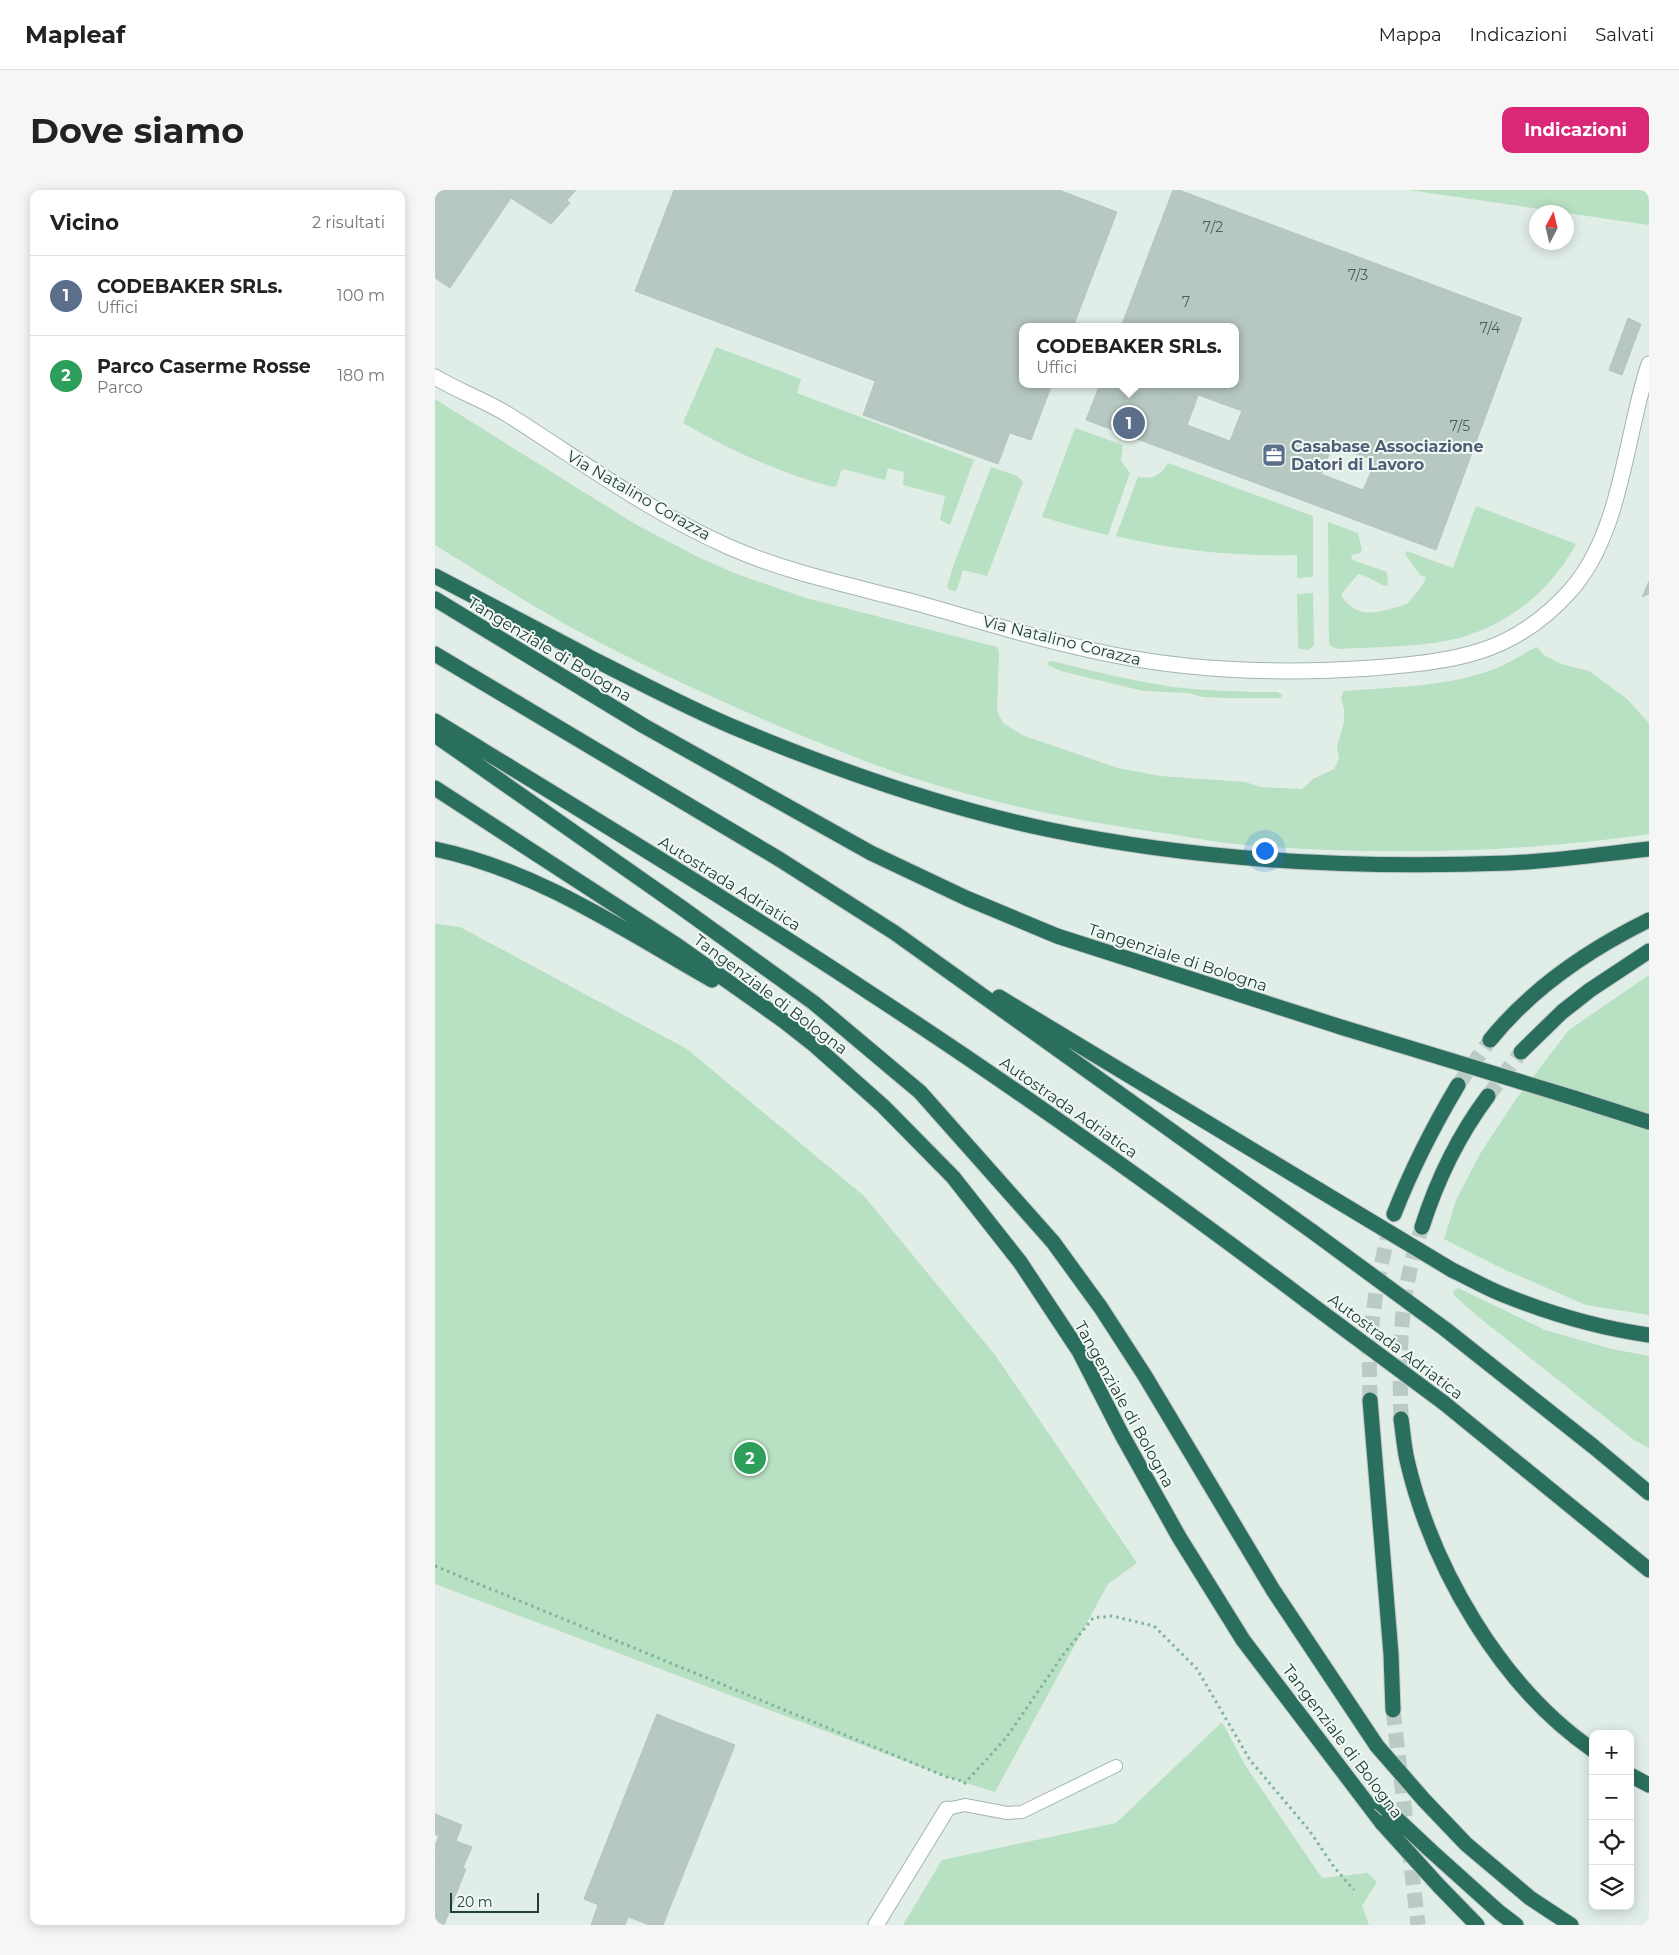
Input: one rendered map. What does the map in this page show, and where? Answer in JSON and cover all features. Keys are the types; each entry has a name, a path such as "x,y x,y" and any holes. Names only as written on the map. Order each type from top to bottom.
{"highway":[{"path":"435,576 673,700 731,726 859,776 919,796 1045,829 1218,856 1357,865 1514,862 1649,849"},
{"name":"Tangenziale di Bologna","path":"435,600 652,731 871,853 949,890 1057,936 1344,1028 1649,1122"},
{"path":"435,654 779,859 895,934 1452,1270 1503,1295 1553,1313 1618,1331 1649,1336"},
{"name":"Autostrada Adriatica","path":"435,721 726,900 874,995 1015,1090 1180,1206 1444,1403 1649,1570"},
{"path":"435,735 683,908 814,1003 919,1092 1053,1242 1101,1308 1145,1376 1273,1590 1377,1746 1424,1800 1466,1844 1530,1898 1571,1925"},
{"name":"Tangenziale di Bologna","path":"435,788 675,944 784,1021 819,1049 883,1106 953,1178 1019,1262 1079,1351 1122,1435 1179,1537 1243,1640 1382,1823 1477,1925"},
{"path":"435,849 452,852 516,874 571,899 784,1021"},
{"path":"1490,1040 1501,1026 1548,983 1589,953 1649,920"},
{"path":"895,934 1313,1232 1445,1329 1649,1493"},
{"path":"1521,1052 1562,1012 1590,990 1649,951"},
{"path":"1394,1214 1410,1172 1435,1123 1458,1085"},
{"path":"1422,1227 1433,1193 1448,1160 1488,1096"},
{"path":"1370,1400 1391,1654 1393,1710"},
{"path":"1401,1419 1407,1460 1431,1534 1449,1576 1478,1628 1503,1663 1535,1700 1589,1747"},
{"path":"1338,1764 1429,1849 1516,1925"},
{"path":"1632,1775 1649,1785"}],"street":[{"name":"Via Natalino Corazza","path":"435,378 504,413 617,487 675,520 729,547 761,560 1108,654 1212,668 1283,672 1381,667 1455,659 1493,648 1528,629 1543,617 1572,589 1582,576 1601,542 1614,504 1639,396 1649,364"},
{"path":"876,1925 947,1809"}],"lane":[{"path":"947,1809 965,1805 1007,1813 1022,1812 1116,1766"}],"path":[{"path":"435,1566 947,1777 965,1782"},
{"path":"947,1809 965,1782 1006,1738 1063,1655 1093,1618 1112,1616 1155,1626 1197,1669 1250,1760 1309,1830 1354,1890"}],"green space":[{"path":"1409,190 1649,190 1649,225 1574,214 1574,205 1529,205 1529,208"},
{"path":"716,347 801,379 797,393 974,460 950,525 940,520 945,496 903,485 904,472 888,468 885,480 843,469 837,485 833,487 794,475 756,460 719,443 683,423"},
{"path":"435,399 635,524 700,558 737,574 806,598 997,647 999,652 997,711 1003,723 1022,735 1118,768 1160,776 1245,782 1261,787 1302,789 1313,779 1334,769 1339,759 1337,747 1344,722 1344,709 1341,698 1344,691 1437,683 1474,676 1504,665 1537,647 1544,655 1561,664 1589,671 1627,699 1649,723 1649,834 1549,845 1448,851 1347,851 1246,845 1066,817 970,795 891,771 781,727 646,666 550,615 435,545"},
{"path":"1075,428 1123,445 1121,461 1130,473 1108,535 1042,517"},
{"path":"1168,463 1313,516 1313,577 1297,578 1297,555 1206,552 1116,536 1138,477 1148,478 1156,476"},
{"path":"991,467 1017,476 1023,482 987,576 963,570 957,590 949,590 947,587 953,567"},
{"path":"1476,506 1576,544 1565,562 1538,594 1505,619 1467,636 1420,645 1393,647 1340,649 1329,644 1328,522 1358,533 1362,550 1360,553 1352,555 1351,558 1353,560 1387,572 1388,584 1386,586 1358,574 1342,593 1342,597 1356,610 1372,612 1407,604 1423,583 1426,577 1420,575 1405,554 1407,551 1453,568"},
{"path":"1313,593 1314,645 1309,650 1300,649 1298,646 1297,594"},
{"path":"1052,661 1128,679 1173,687 1277,692 1283,695 1280,698 1228,698 1203,697 1188,693 1143,691 1061,671 1048,665 1048,662"},
{"path":"435,924 460,927 687,1049 864,1196 995,1355 1137,1563 1108,1584 995,1792 947,1777 435,1584"},
{"path":"1649,975 1649,1315 1586,1305 1503,1269 1444,1239 1456,1200 1480,1154 1516,1099 1569,1030"},
{"path":"1458,1288 1545,1330 1612,1349 1649,1356 1649,1448 1634,1440 1476,1315 1454,1295 1453,1291"},
{"path":"1222,1722 1245,1765 1322,1878 1368,1873 1377,1882 1362,1906 1369,1925 903,1925 942,1860 1116,1823"}],"building":[{"path":"435,190 499,190 511,198 450,288 435,278"},
{"path":"499,190 516,190 511,198"},
{"path":"516,190 576,190 567,200 570,203 551,224 511,198"},
{"path":"674,190 1059,190 1117,212 1075,323 1019,323 1019,388 1050,388 1031,440 1010,433 1016,416 881,365 875,381 635,291"},
{"path":"1173,190 1179,190 1522,318 1459,488 1425,476 1418,492 1370,474 1375,461 1333,445 1328,457 1237,423 1242,411 1198,395 1194,407 1148,390 1149,388 1239,388 1239,323 1123,323"},
{"path":"1628,318 1641,324 1622,375 1609,370"},
{"path":"881,365 1016,416 998,464 863,415"},
{"path":"1098,388 1149,388 1148,390 1194,407 1187,425 1230,441 1237,423 1328,457 1321,474 1363,490 1370,474 1418,492 1425,476 1459,488 1436,550 1086,420"},
{"path":"1649,581 1649,594 1642,597"},
{"path":"657,1714 676,1722 603,1907 584,1899"},
{"path":"676,1722 690,1727 617,1912 603,1907"},
{"path":"690,1727 701,1732 625,1925 612,1925"},
{"path":"701,1732 715,1737 642,1922 628,1917"},
{"path":"715,1737 735,1745 663,1925 649,1925 642,1922"},
{"path":"435,1814 462,1825 448,1862 435,1857 435,1845 439,1836 435,1834"},
{"path":"456,1841 472,1847 463,1868 448,1862"},
{"path":"435,1857 466,1869 444,1925 435,1925"},
{"path":"598,1905 617,1912 612,1925 591,1925"}],"tunnel":[{"path":"1458,1085 1490,1040"},
{"path":"1488,1096 1521,1052"},
{"path":"1370,1400 1369,1347 1377,1284 1394,1214"},
{"path":"1401,1419 1400,1369 1402,1322 1409,1275 1422,1227"},
{"path":"1393,1710 1418,1925"}],"place":[{"name":"CODEBAKER SRLs.","path":"1129,423"},
{"name":"Casabase Associazione Datori di Lavoro","path":"1274,455"},
{"name":"Parco Caserme Rosse","path":"750,1458"}]}
